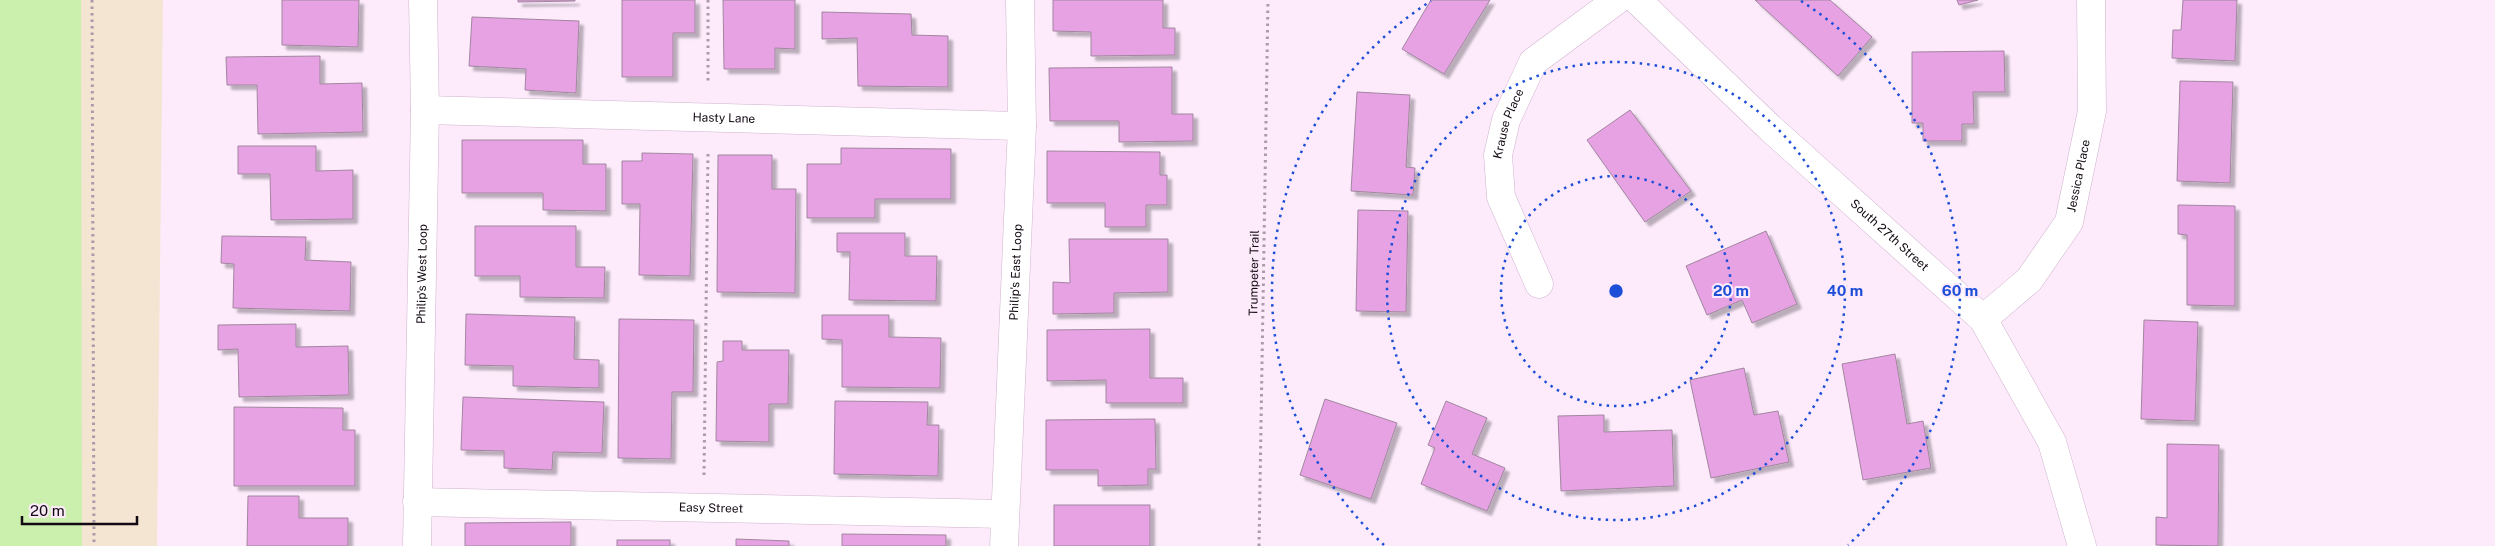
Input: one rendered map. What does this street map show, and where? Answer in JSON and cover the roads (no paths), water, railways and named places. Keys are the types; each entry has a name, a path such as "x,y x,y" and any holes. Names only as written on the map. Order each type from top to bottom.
{"street":[{"name":"Philip's West Loop","path":"417,546 425,110 423,0"},
{"name":"Philip's East Loop","path":"1004,546 1022,126 1020,0"},
{"name":"Krause Place","path":"1539,284 1501,198 1498,155 1506,120 1533,62 1617,0"},
{"name":"South 27th Street","path":"1637,0 1769,127 1983,319 2052,442 2082,546"},
{"name":"Jessica Place","path":"1983,319 2029,280 2069,222 2092,111 2092,0"},
{"name":"Hasty Lane","path":"425,110 1022,126"},
{"name":"Easy Street","path":"417,502 1004,514"}]}
